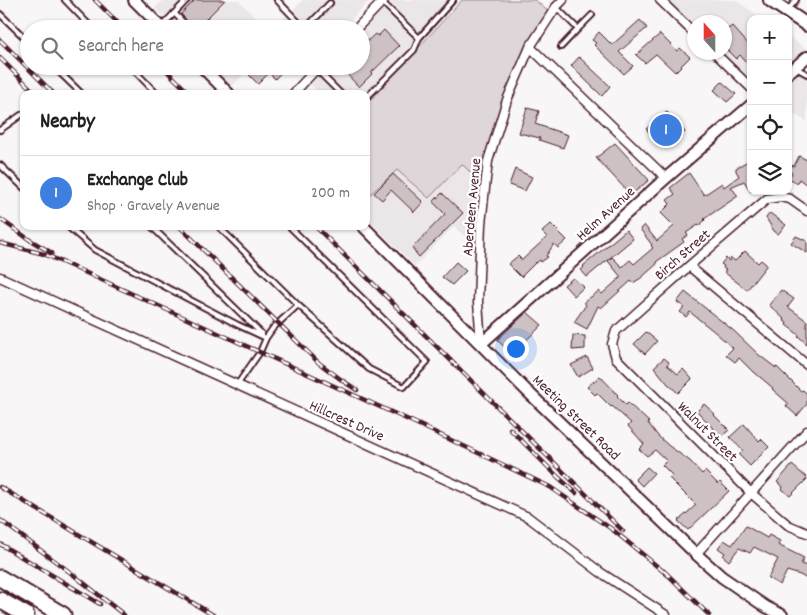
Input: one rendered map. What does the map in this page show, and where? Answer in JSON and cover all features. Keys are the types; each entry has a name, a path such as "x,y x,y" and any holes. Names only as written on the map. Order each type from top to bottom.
{"highway":[{"path":"0,578 63,615"},
{"path":"0,600 26,615"}],"main road":[{"path":"770,0 807,25"}],"street":[{"path":"134,0 154,20"},
{"name":"Aberdeen Avenue","path":"481,344 478,302 480,233 488,161 507,100 530,47 556,7 563,0"},
{"path":"660,0 687,26"},
{"path":"365,20 383,1"},
{"path":"530,47 666,178"},
{"path":"792,70 807,57"},
{"path":"722,60 747,84"},
{"path":"210,75 224,90"},
{"path":"297,90 311,75"},
{"name":"Helm Avenue","path":"481,344 666,178 747,109"},
{"name":"Birch Street","path":"616,331 688,266 767,199 780,197 790,199 807,211"},
{"name":"Meeting Street Road","path":"367,230 696,554 722,577 766,608 782,615"},
{"path":"688,266 807,365"},
{"name":"Hillcrest Drive","path":"0,278 528,517 600,572 666,615"},
{"name":"Walnut Street","path":"616,331 612,344 616,358 751,493 788,524 807,533"},
{"path":"696,554 807,431"}],"lane":[{"path":"65,0 84,20"},
{"path":"168,20 187,0"},
{"path":"277,0 296,20"},
{"path":"370,94 414,50 418,38 453,0"},
{"path":"787,12 796,0"},
{"path":"383,1 418,38"},
{"path":"314,20 330,3"},
{"path":"556,7 578,29"},
{"path":"174,13 181,20"},
{"path":"0,14 20,33"},
{"path":"561,47 592,15"},
{"path":"792,70 807,74"},
{"path":"62,75 78,90"},
{"path":"139,75 153,90"},
{"path":"324,75 337,90"},
{"path":"0,130 20,116"},
{"path":"0,165 20,184"},
{"path":"72,230 95,250 238,326 266,338"},
{"path":"155,230 266,338"},
{"path":"222,230 298,304 369,369 404,387 427,362 293,230"},
{"path":"237,385 260,352 273,328 298,304"}],"shaded area":[{"path":"163,0 238,0 258,20 167,20 155,8"},
{"path":"303,0 370,0 351,20 282,20"},
{"path":"393,0 459,0 370,101 370,90 317,90 310,84 318,75 370,75 370,23"},
{"path":"462,0 535,0 551,14 507,99 486,177 475,177 462,164 429,198 397,170 370,194 370,101"},
{"path":"668,0 735,0 757,15 747,15 747,78 728,60 732,60 732,15 687,15 687,19"},
{"path":"792,39 807,49 807,122 792,113"},
{"path":"222,75 243,75 232,86"},
{"path":"462,164 475,177 486,177 480,252 454,226 415,266 370,221 370,194 397,169"}],"building":[{"path":"195,0 225,0 205,20 186,20 181,14"},
{"path":"640,20 647,28 619,52 633,66 624,74 594,45 596,43 592,40 599,32 612,45"},
{"path":"732,26 747,43 747,63 740,55 736,59 732,55"},
{"path":"384,30 399,46 359,87 348,75 370,75 370,39 375,34 378,36"},
{"path":"660,34 677,51 680,48 687,54 687,60 675,72 656,54 645,63 636,55"},
{"path":"579,57 610,86 602,96 571,66"},
{"path":"249,75 267,75 258,84"},
{"path":"722,82 736,94 727,102 714,90"},
{"path":"527,108 539,111 535,124 568,135 563,148 539,140 540,138 519,133"},
{"path":"667,112 685,132 664,147 646,129"},
{"path":"615,143 649,180 631,195 596,158"},
{"path":"799,156 807,160 807,185 799,179 797,183 792,180 792,166 794,166"},
{"path":"747,161 747,186 744,181 731,187 738,196 704,219 699,226 686,233 688,235 682,239 684,242 656,262 657,264 641,278 633,283 631,281 601,308 598,306 587,329 574,322 586,305 584,302 599,291 602,294 621,277 608,261 612,257 622,267 630,260 634,264 653,248 640,229 644,225 657,241 674,226 661,213 670,204 667,200 675,194 670,188 689,173 704,195 722,183 724,187 739,176 736,168"},
{"path":"515,169 532,177 525,191 509,185"},
{"path":"393,174 423,202 414,212 391,190 382,200 374,193"},
{"path":"442,193 463,213 419,257 412,248 445,214 433,202"},
{"path":"770,213 786,225 778,234 766,218"},
{"path":"551,224 567,240 558,248 554,244 546,256 548,257 541,262 540,260 536,262 521,277 508,264 518,256 522,260 547,237 542,232"},
{"path":"626,230 633,239 587,277 581,270 583,266"},
{"path":"796,236 807,241 807,253 791,243"},
{"path":"745,251 758,263 761,260 766,264 747,290 724,272 726,270 721,264 726,258 729,261 731,258 735,261"},
{"path":"456,262 466,271 452,285 442,277"},
{"path":"573,278 584,287 574,296 564,285"},
{"path":"781,290 794,299 788,307 807,321 807,344 786,325 785,320 769,305"},
{"path":"685,292 734,331 759,355 777,367 801,391 803,390 807,394 807,404 797,416 786,406 789,404 773,388 739,358 735,362 726,355 733,348 690,312 686,317 680,312 684,307 677,302"},
{"path":"527,312 542,325 512,354 497,340"},
{"path":"646,332 657,341 645,354 634,344"},
{"path":"573,335 585,336 585,349 572,350"},
{"path":"587,357 593,368 578,377 571,365"},
{"path":"664,358 669,362 667,365 678,374 683,369 692,379 678,393 654,367"},
{"path":"600,376 626,405 628,403 649,422 658,436 669,446 690,461 702,474 705,471 718,484 720,482 729,491 688,530 678,521 696,505 669,478 672,475 662,465 667,461 655,450 647,456 639,449 644,444 628,426 631,423 597,393 595,395 587,387"},
{"path":"704,404 729,430 721,437 697,411"},
{"path":"744,424 759,441 761,439 769,447 750,466 739,455 743,451 730,437"},
{"path":"792,465 807,479 790,496 777,482"},
{"path":"647,467 654,473 642,486 635,479"},
{"path":"746,526 767,538 769,535 780,541 778,545 804,558 801,564 807,566 807,579 787,571 780,585 768,578 778,559 754,547 750,553 739,548 729,561 723,556 725,553 718,548 724,540 732,545"}],"railway":[{"path":"95,0 115,20"},
{"path":"0,40 20,60"},
{"path":"0,58 32,90"},
{"path":"35,75 50,90"},
{"path":"171,75 186,90"},
{"path":"0,219 52,253"},
{"path":"183,230 319,363 357,390"},
{"path":"319,230 623,531"},
{"path":"0,243 44,254 413,422 550,487 613,530 669,576"},
{"path":"510,429 576,493"},
{"path":"0,487 213,615"},
{"path":"0,520 124,615"},
{"path":"0,544 100,604"},
{"path":"664,571 709,615"}],"place":[{"name":"Exchange Club","path":"666,130"}]}
